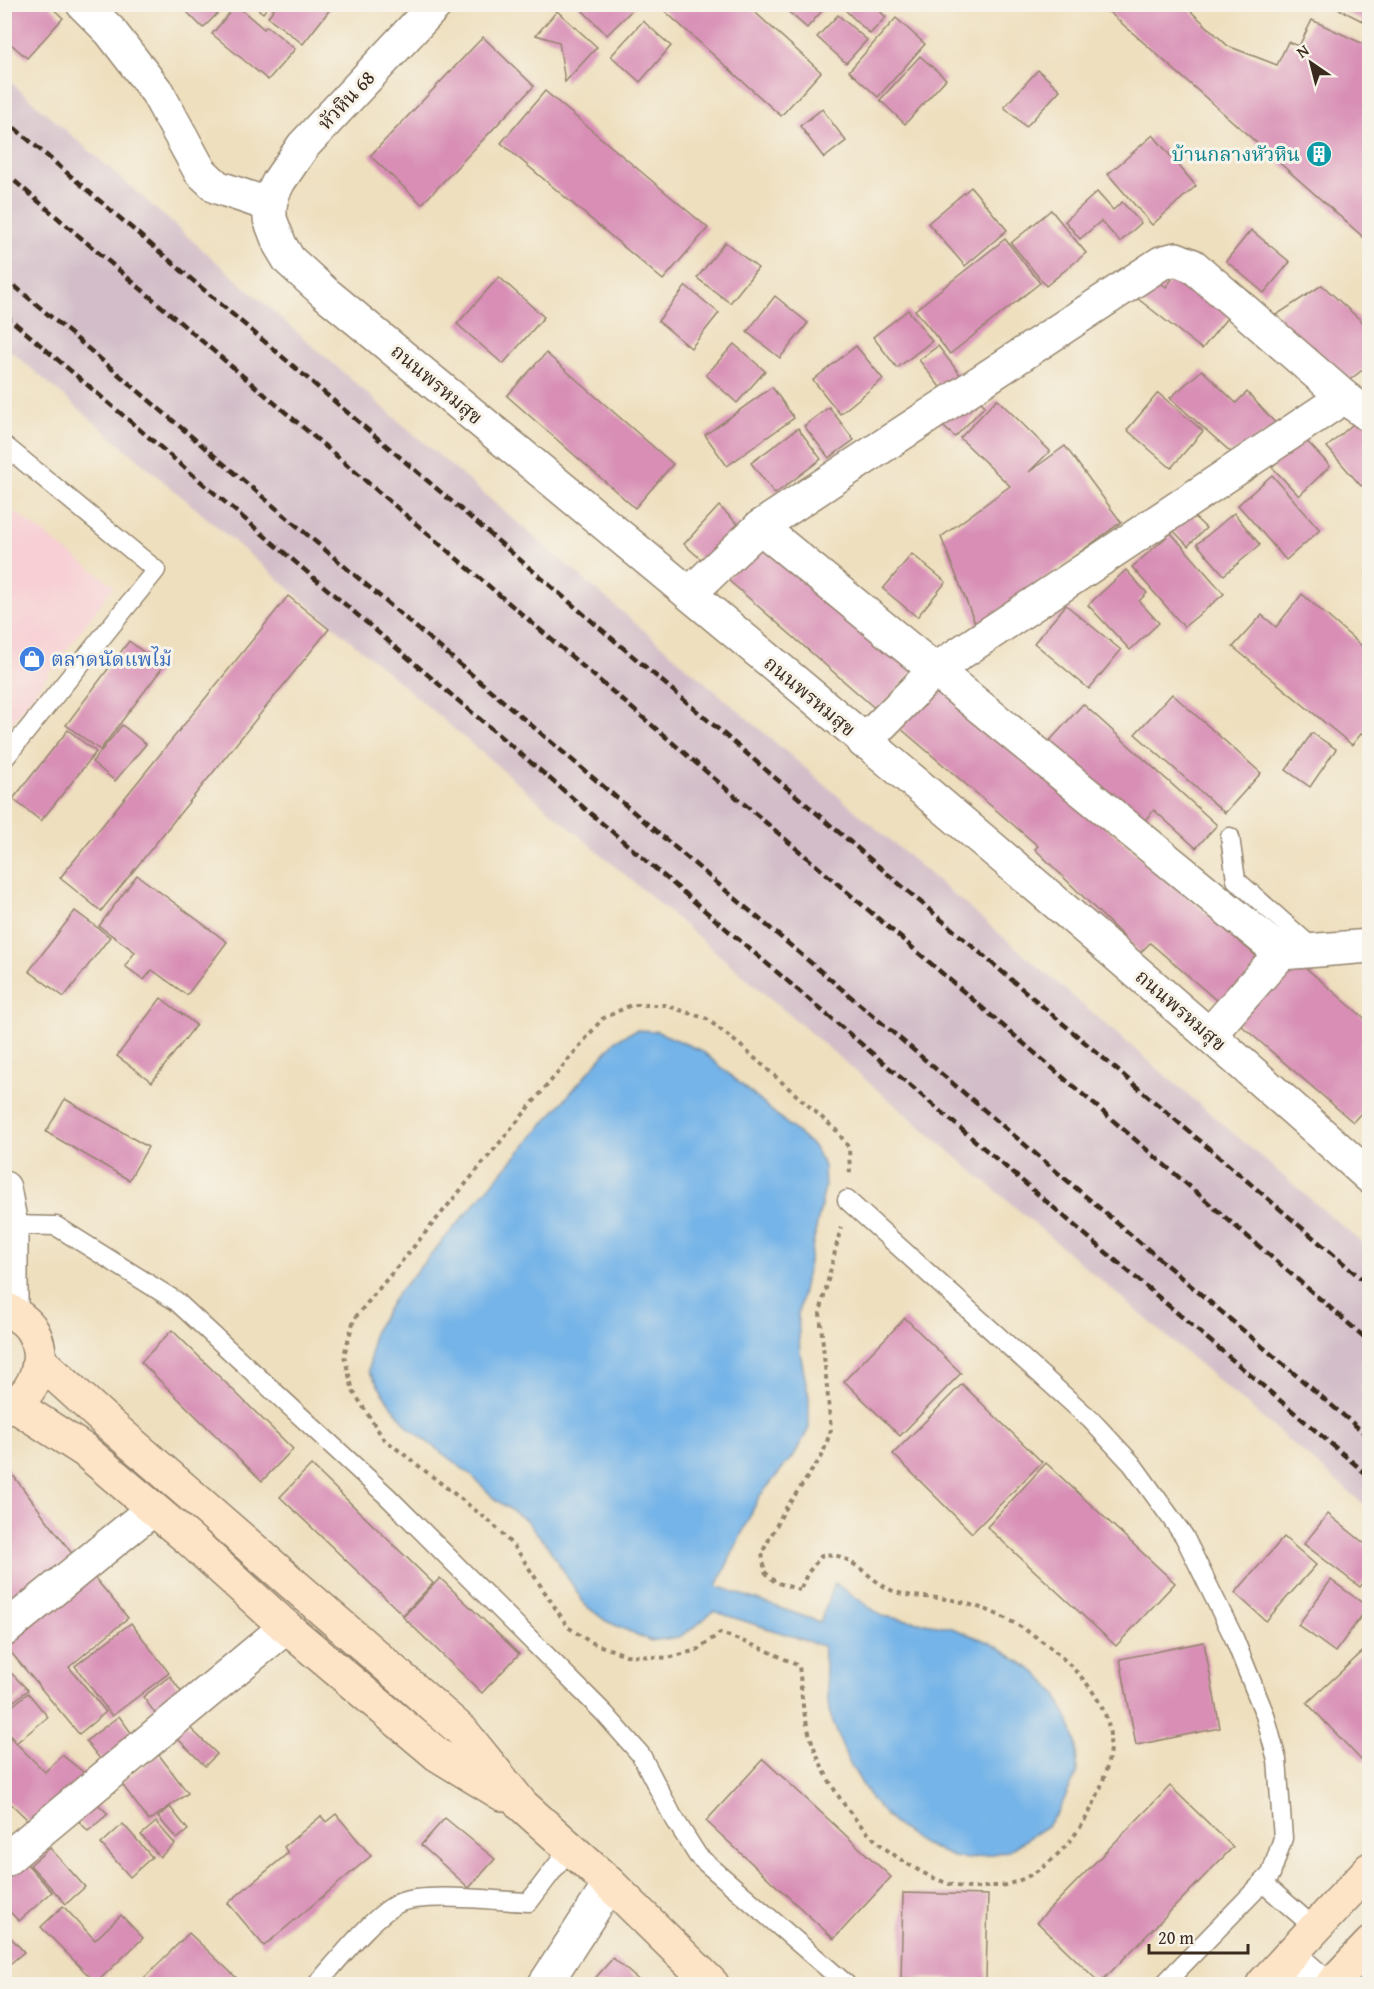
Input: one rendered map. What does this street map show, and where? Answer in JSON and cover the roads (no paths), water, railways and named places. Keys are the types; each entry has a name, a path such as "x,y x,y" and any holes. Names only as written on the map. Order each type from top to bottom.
{"main road":[{"path":"8,1310 19,1315 31,1328 38,1344 40,1361 36,1378 27,1393 9,1407 84,1450 286,1627 438,1755 522,1805"},
{"path":"40,1361 462,1731 522,1805 610,1884 712,1984"},
{"path":"1263,1984 1370,1869"},
{"path":"1332,1984 1370,1944"}],"street":[{"path":"83,4 111,32 157,92 200,171 218,187 270,205"},
{"name":"หัวหิน 68","path":"270,205 279,181 303,146 436,4"},
{"name":"ถนนพรหมสุข","path":"270,205 270,219 274,233 290,260 342,307 690,593 1210,1034 1370,1177"},
{"path":"690,593 760,527 1161,263 1176,259 1193,266 1357,407 935,670 864,742"},
{"path":"760,527 1281,953 1370,946"},
{"path":"1210,1034 1281,953"},
{"path":"4,1188 11,1225 8,1310"},
{"path":"4,1630 153,1509"},
{"path":"4,1861 286,1627"},
{"path":"545,1984 610,1884"},
{"path":"1289,1956 1321,1984"}],"lane":[{"path":"4,445 156,570 4,759"},
{"path":"1230,837 1236,880 1316,951"},
{"path":"847,1200 1091,1420 1132,1464 1184,1536 1234,1638 1265,1715 1277,1760 1283,1838 1271,1874 1164,1984"},
{"path":"11,1225 56,1226 176,1301 388,1497 604,1713 641,1755 672,1815 698,1856 846,1984"},
{"path":"317,1984 381,1914 401,1902 431,1898 529,1902 570,1848"},
{"path":"1263,1883 1315,1928"}],"water":[{"path":"636,1030 656,1031 702,1051 815,1148 824,1166 825,1187 798,1314 800,1353 809,1397 809,1428 796,1452 759,1497 717,1586 820,1622 835,1583 882,1616 949,1627 991,1643 1037,1673 1057,1695 1069,1721 1076,1743 1077,1773 1059,1810 1047,1826 1008,1851 968,1859 953,1857 923,1844 894,1824 870,1797 847,1759 829,1711 823,1646 713,1611 679,1637 651,1641 606,1621 585,1605 547,1545 526,1520 496,1500 471,1475 409,1428 369,1371 373,1333 396,1295 616,1040"}],"railway":[{"path":"4,119 1370,1286"},
{"path":"4,172 928,961 1370,1342"},
{"path":"4,277 1370,1438"},
{"path":"4,314 1370,1477"}],"place":[{"name":"บ้านกลางหัวหิน","path":"1319,154"},
{"name":"ตลาดนัดแพไม้","path":"32,659"}]}
